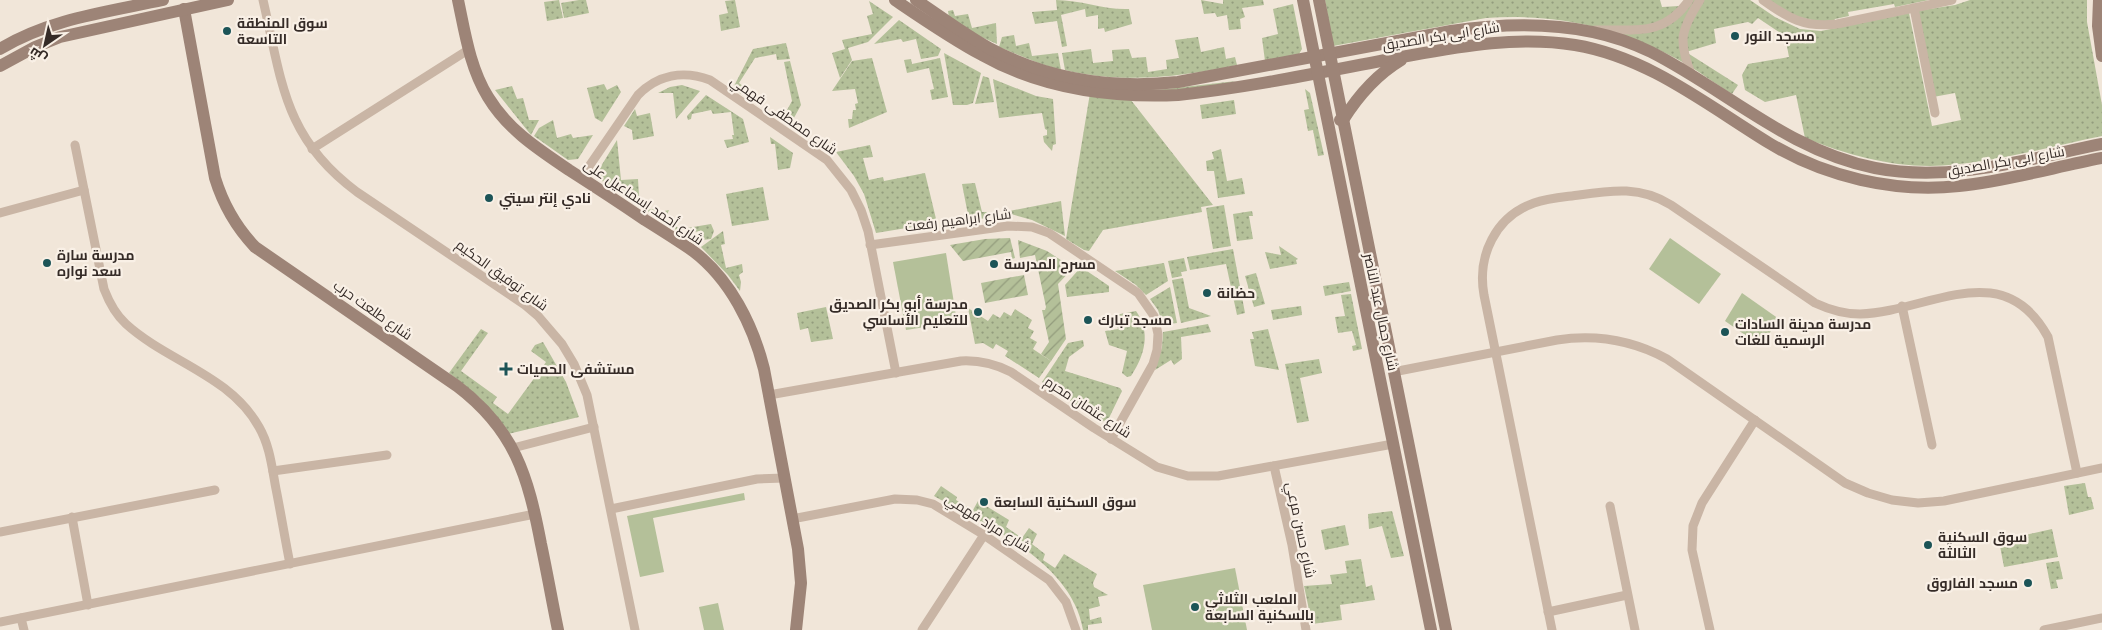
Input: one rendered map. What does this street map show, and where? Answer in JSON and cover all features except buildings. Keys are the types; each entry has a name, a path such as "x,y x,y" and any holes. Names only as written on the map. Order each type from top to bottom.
{"main road":[{"path":"0,49 56,23 163,0"},
{"path":"0,66 35,47 60,37 184,6 228,0"},
{"name":"شارع أحمد إسماعيل على","path":"458,0 468,50 482,87 505,120 532,146 693,252 717,276 737,303 750,328 760,355 798,549 801,583 796,630"},
{"name":"شارع ابى بكر الصديق","path":"894,0 999,64 1032,78 1070,88 1113,95 1156,96 1199,93 1464,46 1502,42 1554,42 1588,48 1632,61 1662,76 1769,143 1808,163 1849,177 1906,187 1957,186 2102,158"},
{"name":"شارع ابى بكر الصديق","path":"916,0 973,38 1006,56 1042,70 1078,80 1117,84 1157,84 1451,31 1486,26 1529,25 1579,30 1604,35 1635,45 1665,60 1777,129 1819,151 1873,168 1923,173 1957,172 2102,144"},
{"name":"شارع جمال عبد الناصر","path":"1303,0 1431,630"},
{"name":"شارع جمال عبد الناصر","path":"1319,0 1446,630"},
{"path":"2099,0 2098,26 2102,56"},
{"name":"شارع طلعت حرب","path":"184,6 215,178 225,205 240,229 255,247 468,395 493,419 513,448 524,473 535,514 558,630"},
{"path":"1328,122 1343,120 1366,89 1385,71 1406,56"},
{"path":"1275,64 1278,79"},
{"path":"1769,143 1777,129"},
{"path":"1957,172 1957,186"},
{"path":"1421,582 1435,580"}],"street":[{"name":"شارع توفيق الحكيم","path":"263,0 288,104 296,124 323,163 344,182 525,305 538,316 562,344 574,364 587,395 635,630"},
{"path":"1579,30 1650,29 1660,26 1680,14 1689,0"},
{"path":"1692,76 1684,57 1682,41 1685,25 1700,0"},
{"path":"1763,0 1794,20 1821,26 1952,0"},
{"path":"1914,8 1935,113"},
{"path":"312,149 468,50"},
{"name":"شارع مصطفى فهمي","path":"581,178 644,90 670,76 686,74 701,76 710,80 827,160 844,179 865,220 896,373"},
{"path":"75,145 104,289 112,307 124,323 140,336 221,384 248,410 260,428 268,447 290,564"},
{"path":"0,212 84,190"},
{"path":"1552,630 1482,275 1487,247 1497,230 1511,216 1537,202 1616,190 1641,192 1664,200 1815,303 1842,313 1862,314 1980,291 2011,299 2029,311 2048,336 2077,473"},
{"name":"شارع ابراهيم رفعت","path":"870,245 1008,226 1032,227 1049,233 1138,293 1154,316 1158,334 1157,350 1152,364 1111,439"},
{"path":"1902,306 1932,445"},
{"path":"1393,372 1557,340 1581,337 1606,338 1631,343 1667,359 1845,483 1868,493 1892,500 1944,501 2102,468"},
{"name":"شارع عثمان محرم","path":"769,395 961,361 978,361 1011,372 1111,439 1156,466 1188,476 1218,476 1393,444"},
{"path":"1710,630 1692,550 1693,526 1702,503 1755,420"},
{"path":"513,448 594,427"},
{"path":"273,471 388,455"},
{"name":"شارع حسن مرعي","path":"1274,466 1292,545 1306,630"},
{"path":"610,509 757,479 784,478"},
{"path":"0,532 214,490"},
{"name":"شارع مراد فهمي","path":"792,519 895,499 910,499 941,508 1049,580 1066,602 1076,630"},
{"path":"1610,506 1635,630"},
{"path":"0,622 535,514"},
{"path":"72,517 88,604"},
{"path":"922,630 984,535"},
{"path":"1548,612 1627,595"},
{"path":"22,618 24,630"},
{"path":"2044,630 2102,618"}],"green space":[{"path":"559,0 563,18 547,21 544,2"},
{"path":"586,0 589,13 564,18 561,3"},
{"path":"735,0 740,27 721,31 719,15 728,13 725,1"},
{"path":"1056,0 1129,9 1132,24 1105,32 1104,28 1098,29 1098,15 1086,17 1085,9 1061,15 1067,46 1062,47 1057,21 1035,24 1032,12 1057,10"},
{"path":"1201,0 1223,4 1223,0 1263,0 1264,5 1242,8 1245,17 1240,19 1241,29 1229,30 1227,15 1217,17 1215,13 1204,14"},
{"path":"1325,0 1660,0 1662,7 1679,6 1685,10 1692,0 1750,0 1775,17 1800,29 1821,31 1909,13 1932,126 1961,120 1955,93 1933,97 1916,11 1955,5 1970,0 2087,0 2087,22 2102,105 2102,136 2016,155 1951,165 1898,164 1851,154 1805,138 1796,95 1765,102 1745,90 1742,75 1748,64 1789,57 1785,36 1758,18 1752,24 1748,22 1714,29 1716,43 1686,52 1738,85 1732,94 1684,63 1632,38 1561,20 1512,17 1486,18 1333,46"},
{"path":"1768,0 1929,0 1895,7 1894,4 1848,12 1849,16 1835,19 1832,25 1795,16"},
{"path":"869,1 893,17 868,42 848,48 852,60 840,78 832,53 845,49 842,40 872,34 867,16 873,14"},
{"path":"1293,4 1302,49 1299,54 1265,61 1262,38 1278,34 1273,9"},
{"path":"953,10 955,16 968,14 972,28 996,23 997,44 972,33 949,18 948,11"},
{"path":"899,20 941,49 938,56 921,59 916,39 903,42 901,39 874,44"},
{"path":"1014,35 1016,46 1029,43 1032,56 1058,53 1061,70 999,47 1002,37"},
{"path":"1198,37 1201,52 1224,47 1226,59 1235,57 1237,65 1173,76 1129,78 1107,77 1065,70 1062,53 1091,49 1093,63 1113,61 1112,50 1129,49 1132,58 1146,57 1148,72 1167,69 1166,60 1179,58 1175,40"},
{"path":"786,43 790,59 777,60 776,54 755,58 739,83 744,87 741,94 733,88 753,49"},
{"path":"944,53 981,73 973,103 953,105"},
{"path":"872,58 887,112 849,128 848,119 852,119 853,110 856,110 855,104 858,103 855,89 832,91 852,61"},
{"path":"940,58 948,97 932,100 930,90 934,89 929,68 907,73 904,60 911,59 912,64"},
{"path":"997,60 1157,90 1236,81 1197,91 1127,95 1213,205 1201,207 1202,212 1103,230 1089,251 1066,239 1090,93"},
{"path":"790,61 801,105 790,125 782,119 792,101 784,62"},
{"path":"983,76 989,78 994,102 975,104"},
{"path":"993,79 1036,96 1053,99 1056,144 1053,145 1052,151 1044,142 1043,136 1047,135 1047,130 1045,129 1042,113 999,118"},
{"path":"604,84 607,90 617,85 621,92 602,122 595,118 587,88"},
{"path":"682,85 700,91 676,119 673,93 658,93 670,87"},
{"path":"512,86 517,99 523,98 529,120 539,120 531,135 495,90"},
{"path":"1305,89 1310,93 1324,155 1318,156 1313,130 1308,131 1304,110 1309,109"},
{"path":"706,95 743,119 749,142 727,148 724,140 733,139 732,135 734,135 731,112 713,114 711,110 692,114 691,119 688,120 687,116"},
{"path":"1234,100 1236,114 1202,119 1200,105"},
{"path":"635,109 637,116 650,113 654,136 633,140 632,130 624,126"},
{"path":"553,120 557,138 571,134 573,138 593,135 578,159 568,160 534,136 539,128"},
{"path":"770,137 793,153 790,168 778,170 775,144 771,144"},
{"path":"617,140 621,180 638,179 639,196 636,197 639,206 595,176"},
{"path":"870,145 873,157 863,158 869,180 883,177 884,181 925,173 937,223 876,233 864,194 854,176 836,152"},
{"path":"1221,149 1227,181 1242,178 1245,194 1218,198 1214,171 1207,171 1206,161 1214,159 1212,152"},
{"path":"975,183 982,212 987,212 988,218 969,220 962,184"},
{"path":"763,187 769,220 732,226 726,194"},
{"path":"1061,201 1065,236 1032,220 1004,212"},
{"path":"1224,205 1231,246 1213,249 1206,208"},
{"path":"658,208 660,212 669,210 665,219 686,233 688,232 687,228 711,224 714,231 711,239 702,240 700,231 690,233 688,238 646,210"},
{"path":"1252,211 1253,216 1249,216 1253,239 1237,241 1233,214"},
{"path":"723,231 725,244 721,245 726,268 742,264 743,272 739,275 741,282 740,291 728,275 701,247"},
{"path":"1010,238 1015,258 1012,259 1011,252 963,261 950,245 985,239"},
{"path":"1670,238 1721,274 1699,304 1649,269"},
{"path":"1018,240 1047,251 1073,268 1058,284 1066,339 1051,361 1041,354 1049,342 1042,310 1045,310 1046,307 1035,255 1020,258"},
{"path":"1279,246 1298,259 1296,260 1297,264 1270,269 1265,252 1281,255"},
{"path":"1233,249 1245,313 1237,315 1226,264 1190,270 1187,257"},
{"path":"946,253 957,322 906,330 893,262"},
{"path":"1184,258 1187,271 1181,272 1182,276 1172,278 1168,261"},
{"path":"1164,263 1168,281 1146,295 1136,285 1115,271"},
{"path":"1081,267 1109,286 1109,292 1067,297 1065,285"},
{"path":"1256,273 1265,304 1254,307 1245,276"},
{"path":"1024,275 1028,295 985,303 981,283"},
{"path":"1183,278 1189,308 1211,316 1181,323 1172,280"},
{"path":"1349,282 1351,291 1325,296 1323,286"},
{"path":"1170,287 1177,323 1163,325 1158,310 1150,299"},
{"path":"1742,293 1779,319 1761,346 1725,321"},
{"path":"1351,294 1362,349 1353,351 1352,346 1356,345 1352,331 1338,333 1335,317 1345,316 1341,295"},
{"path":"1301,306 1302,315 1273,320 1271,310"},
{"path":"826,307 833,339 811,342 808,328 800,330 797,313"},
{"path":"968,308 988,321 993,314 1000,318 1004,312 1011,316 1015,309 1032,320 1028,328 1034,331 1030,338 1037,342 1033,349 1051,361 1039,378 1005,356 1008,351 996,344 993,349 983,343 975,344"},
{"path":"1136,311 1144,327 1143,352 1131,376 1127,377 1122,373 1127,351 1109,345 1105,331 1118,329 1115,315"},
{"path":"1208,324 1211,332 1181,337 1182,359 1174,365 1171,360 1155,370 1162,347 1163,332"},
{"path":"481,329 488,333 461,371 497,397 493,403 508,414 546,362 531,351 535,345 543,342 566,382 579,417 508,434 480,398 449,373"},
{"path":"1268,329 1279,370 1255,366 1250,339 1254,339 1252,332"},
{"path":"1083,340 1084,346 1069,357 1065,371 1120,388 1122,391 1109,418 1102,422 1042,382 1068,343"},
{"path":"1319,359 1322,373 1300,378 1309,421 1297,423 1285,364"},
{"path":"2085,483 2088,497 2091,497 2094,509 2069,515 2064,486"},
{"path":"941,486 957,497 956,500 973,510 978,501 1009,520 1006,527 1022,538 1029,528 1037,534 1032,544 1045,554 1043,560 1055,568 1064,554 1097,574 1093,583 1094,587 1108,595 1098,597 1100,606 1089,609 1090,620 1101,617 1102,623 1088,625 1088,630 1083,630 1076,606 1063,585 1045,566 1002,534 934,496"},
{"path":"744,493 745,500 653,518 664,572 640,577 627,516"},
{"path":"1392,511 1404,556 1391,558 1382,526 1369,529 1368,514"},
{"path":"1345,525 1349,545 1325,550 1321,530"},
{"path":"2052,529 2058,557 2004,567 1999,541"},
{"path":"1361,559 1366,587 1372,585 1375,600 1340,605 1342,620 1312,624 1304,586 1332,584 1330,575 1347,573 1345,561"},
{"path":"2059,561 2063,579 2056,580 2058,588 2051,589 2046,563"},
{"name":"الملعب الثلاثي بالسكنية السابعة","path":"1235,568 1247,630 1152,630 1143,585"},
{"path":"718,603 724,630 704,630 699,607"}],"place":[{"name":"سوق المنطقة التاسعة","path":"227,31"},
{"name":"مسجد النور","path":"1735,36"},
{"name":"نادي إنتر سيتي","path":"489,198"},
{"name":"مدرسة سارة سعد نواره","path":"47,263"},
{"name":"مسرح المدرسة","path":"994,264"},
{"name":"حضانة","path":"1207,293"},
{"name":"مدرسة أبو بكر الصديق للتعليم الأساسي","path":"978,312"},
{"name":"مسجد تبارك","path":"1088,320"},
{"name":"مدرسة مدينة السادات الرسمية للغات","path":"1725,332"},
{"name":"مستشفى الحميات","path":"506,369"},
{"name":"سوق السكنية السابعة","path":"984,502"},
{"name":"سوق السكنية الثالثة","path":"1928,545"},
{"name":"مسجد الفاروق","path":"2028,583"},
{"name":"الملعب الثلاثي بالسكنية السابعة","path":"1195,607"}]}
